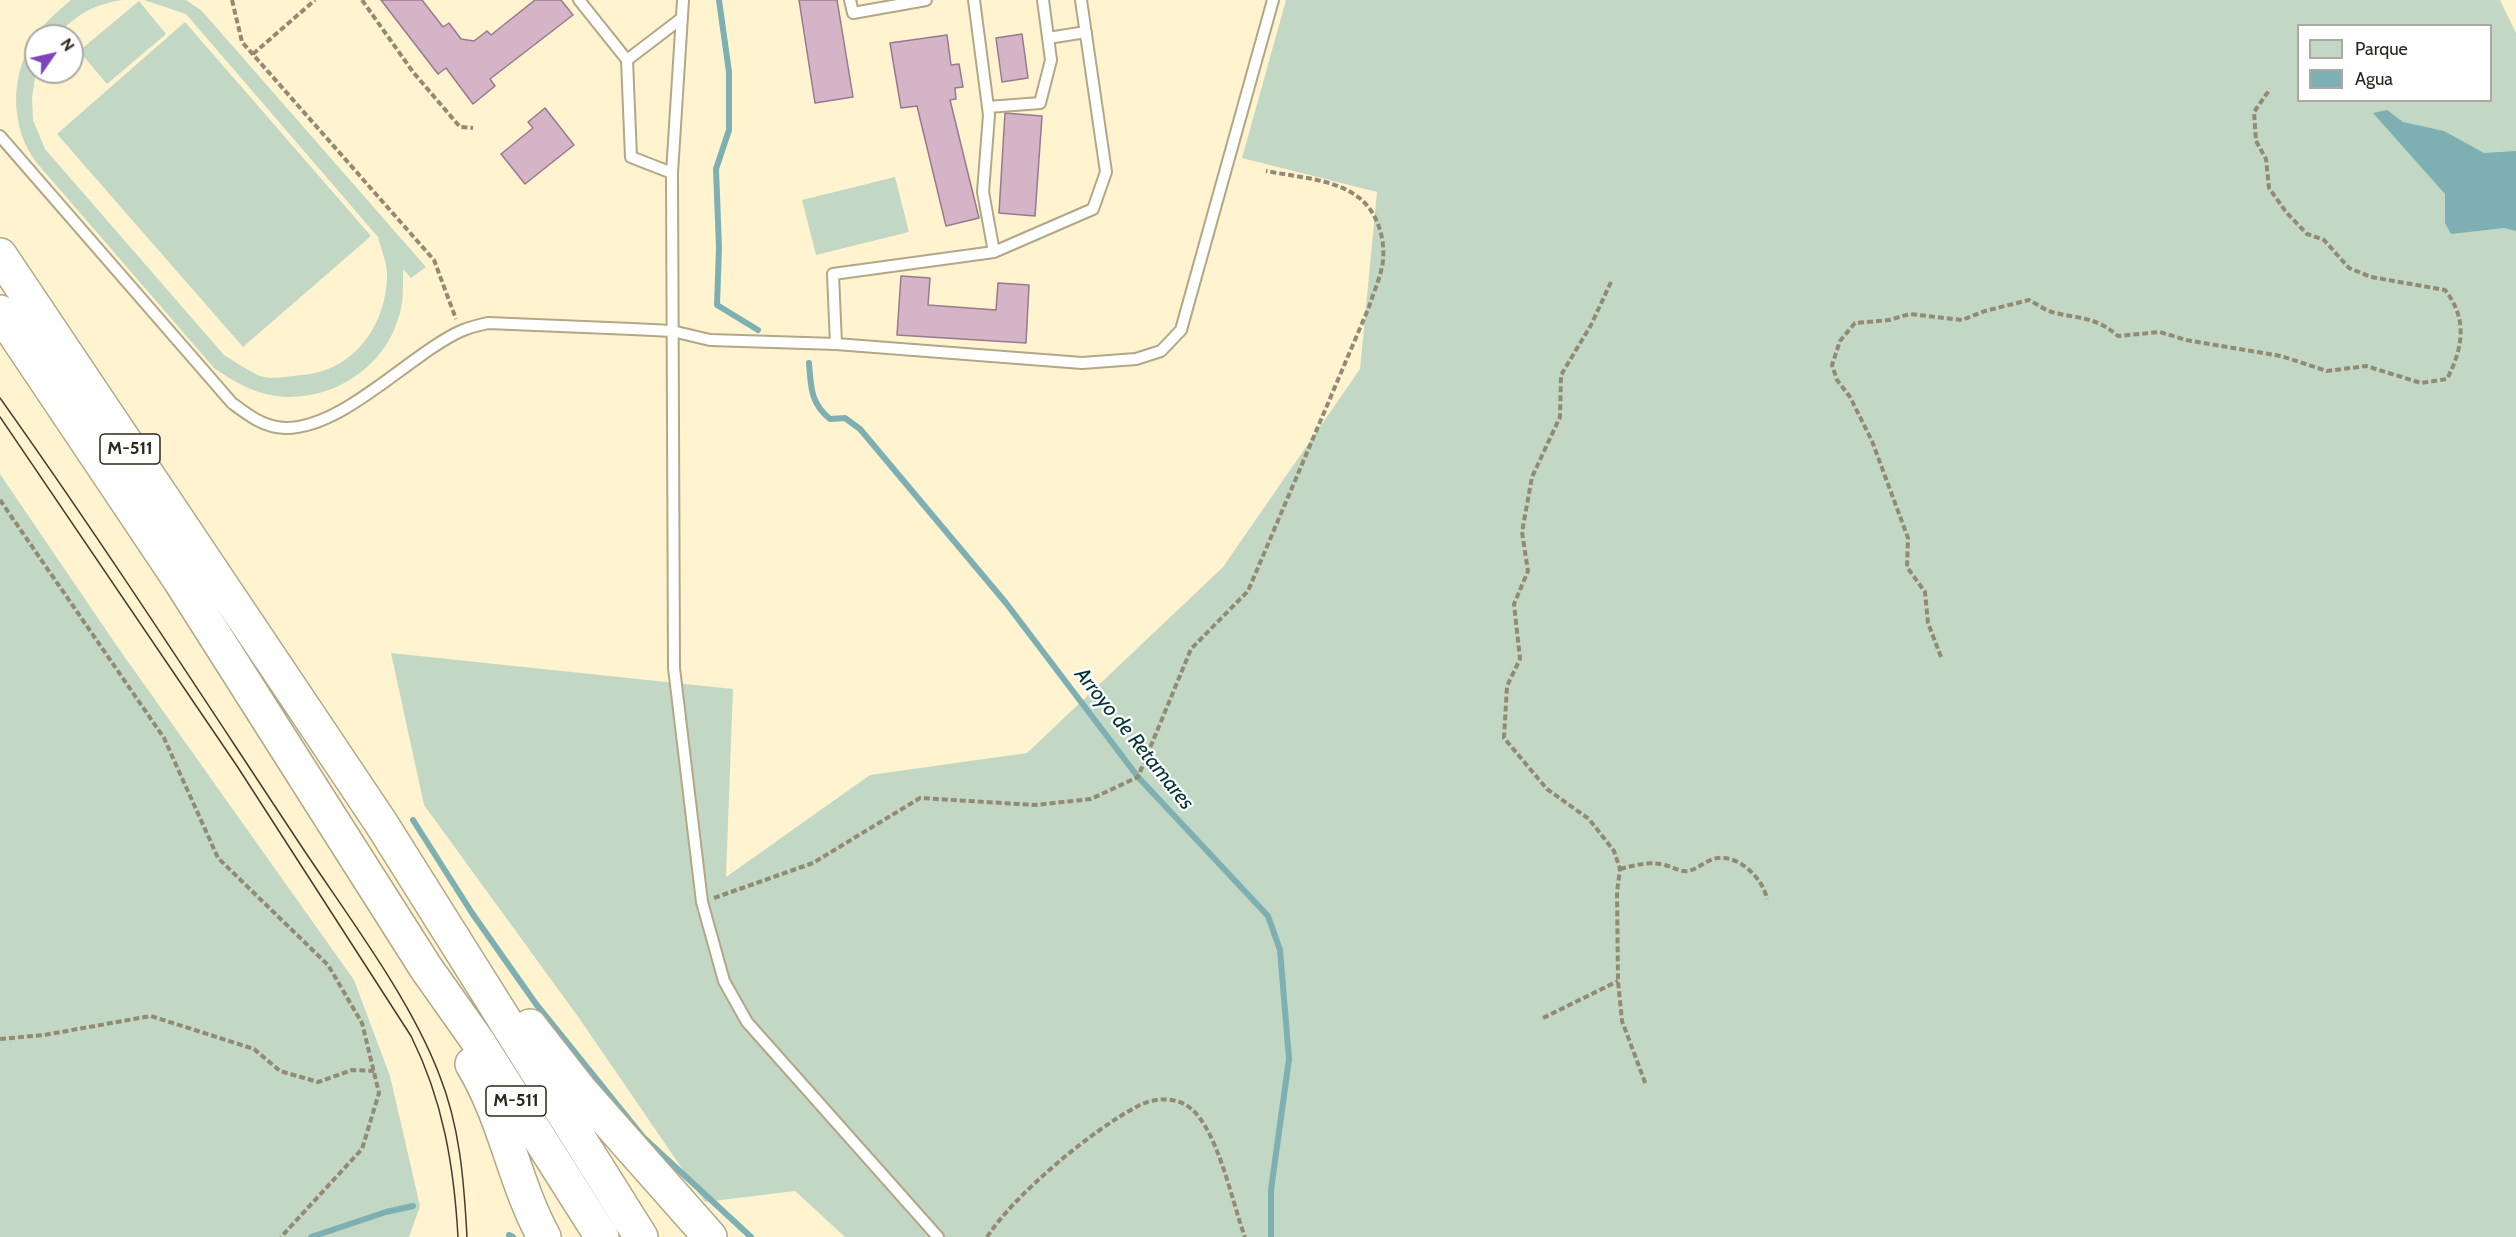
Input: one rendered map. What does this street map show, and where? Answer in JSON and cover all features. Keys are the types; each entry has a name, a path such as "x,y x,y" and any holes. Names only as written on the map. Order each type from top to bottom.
{"highway":[{"name":"M-511","path":"0,255 381,823 641,1237"},
{"name":"M-511","path":"0,312 191,597 426,968 479,1043 602,1237"},
{"path":"381,823 438,896 535,1033 574,1082 710,1237"},
{"path":"426,968 456,1038 479,1076 521,1190 544,1237"}],"lane":[{"path":"579,0 627,60 631,157 672,173"},
{"path":"683,0 672,173 674,668 702,902 724,981 747,1022 938,1237"},
{"path":"850,0 853,13 927,0"},
{"path":"974,0 988,107 982,192 994,252"},
{"path":"988,107 1040,103 1051,60 1043,0"},
{"path":"836,344 833,274 994,252 1093,209 1106,172 1081,0"},
{"path":"0,136 232,403 257,422 285,428 317,422 349,405 461,331 488,323 672,331 710,340 836,344 1082,363 1136,358 1161,351 1181,330 1273,0"},
{"path":"627,60 682,18"},
{"path":"1048,38 1086,32"}],"path":[{"path":"232,0 242,42 434,260 461,331"},
{"path":"253,54 315,0"},
{"path":"362,0 413,72 460,126 473,128"},
{"path":"1941,657 1928,623 1925,592 1907,567 1908,538 1872,441 1850,398 1837,380 1832,365 1840,341 1855,323 1889,320 1910,314 1962,321 1985,311 2029,300 2053,313 2091,319 2107,326 2118,336 2160,332 2186,340 2281,356 2327,371 2366,366 2421,383 2447,379 2455,364 2462,327 2457,305 2445,290 2371,278 2349,268 2324,240 2307,234 2286,212 2269,188 2266,159 2256,141 2254,112 2271,89"},
{"path":"702,902 813,863 920,798 1035,805 1091,799 1138,777 1191,649 1248,591 1370,307 1382,266 1382,234 1372,210 1362,197 1340,186 1266,171"},
{"path":"1611,282 1562,375 1560,417 1532,477 1522,532 1528,572 1514,604 1520,659 1507,686 1504,738 1547,789 1589,819 1614,851 1620,869 1617,892 1618,981 1622,1021 1646,1085"},
{"path":"0,500 164,738 218,858 328,965 362,1023 379,1093 362,1149 281,1237"},
{"path":"1620,869 1645,862 1685,871 1713,859 1727,858 1743,866 1758,878 1764,886 1767,899"},
{"path":"1543,1018 1618,981"},
{"path":"0,1039 44,1035 151,1016 254,1049 280,1071 318,1082 352,1070 375,1071"},
{"path":"987,1237 999,1218 1068,1155 1140,1105 1167,1099 1187,1106 1205,1124 1215,1146 1245,1237"}],"green space":[{"path":"71,0 122,0 93,8 69,24 45,24"},
{"path":"144,0 186,0 202,11 426,267 411,278 403,269 400,313 391,337 380,354 367,368 351,379 315,394 296,397 259,392 214,368 36,162 27,148 18,118 16,102 24,57 24,84 34,84 33,120 45,149 224,355 260,376 270,378 320,372 337,365 351,355 373,329 380,313 387,278 378,237 186,14"},
{"path":"1286,0 2500,0 2516,33 2516,1237 845,1237 795,1191 705,1202 579,1018 424,805 391,653 733,689 726,877 870,775 1027,753 1223,567 1360,369 1377,192 1242,158"},
{"path":"139,1 166,34 107,84 84,57 84,47"},
{"path":"185,22 371,236 243,347 57,134"},
{"path":"895,177 909,232 816,255 802,200"},
{"path":"0,474 119,649 354,980 390,1076 420,1206 409,1237 0,1237"}],"water":[{"path":"2387,110 2403,122 2444,131 2484,153 2516,151 2516,231 2504,228 2451,234 2445,223 2445,194 2373,113"}],"building":[{"path":"381,0 422,0 443,27 449,23 461,39 474,41 487,31 491,35 535,0 561,0 573,15 490,79 495,86 473,104 446,68 438,74"},
{"path":"799,0 837,0 853,97 815,103"},
{"path":"1022,34 1028,78 1002,82 996,38"},
{"path":"947,35 951,65 959,64 963,87 955,88 956,99 950,100 979,218 946,226 917,106 901,108 890,43"},
{"path":"545,108 574,145 525,184 501,154 533,128 528,122"},
{"path":"1005,113 1042,116 1035,216 999,213"},
{"path":"901,276 930,278 928,305 996,310 998,283 1029,285 1026,343 897,335"}],"waterway":[{"name":"Arroyo de Retamares","path":"719,0 729,72 729,130 716,169 719,248 717,305 758,330"},
{"name":"Arroyo de Retamares","path":"809,363 813,394 823,413 830,419 845,418 860,429 1006,603 1138,777 1268,916 1280,950 1289,1059 1271,1190 1271,1237"},
{"path":"413,820 472,913 536,1004 643,1137 751,1237"},
{"path":"311,1237 386,1212 413,1206"},
{"path":"509,1235 513,1237"}],"tram line":[{"path":"0,398 148,614 372,950 410,1012 439,1074 452,1114 462,1175 467,1237"},
{"path":"0,417 237,766 411,1036 431,1084 445,1134 450,1159 458,1237"}]}
